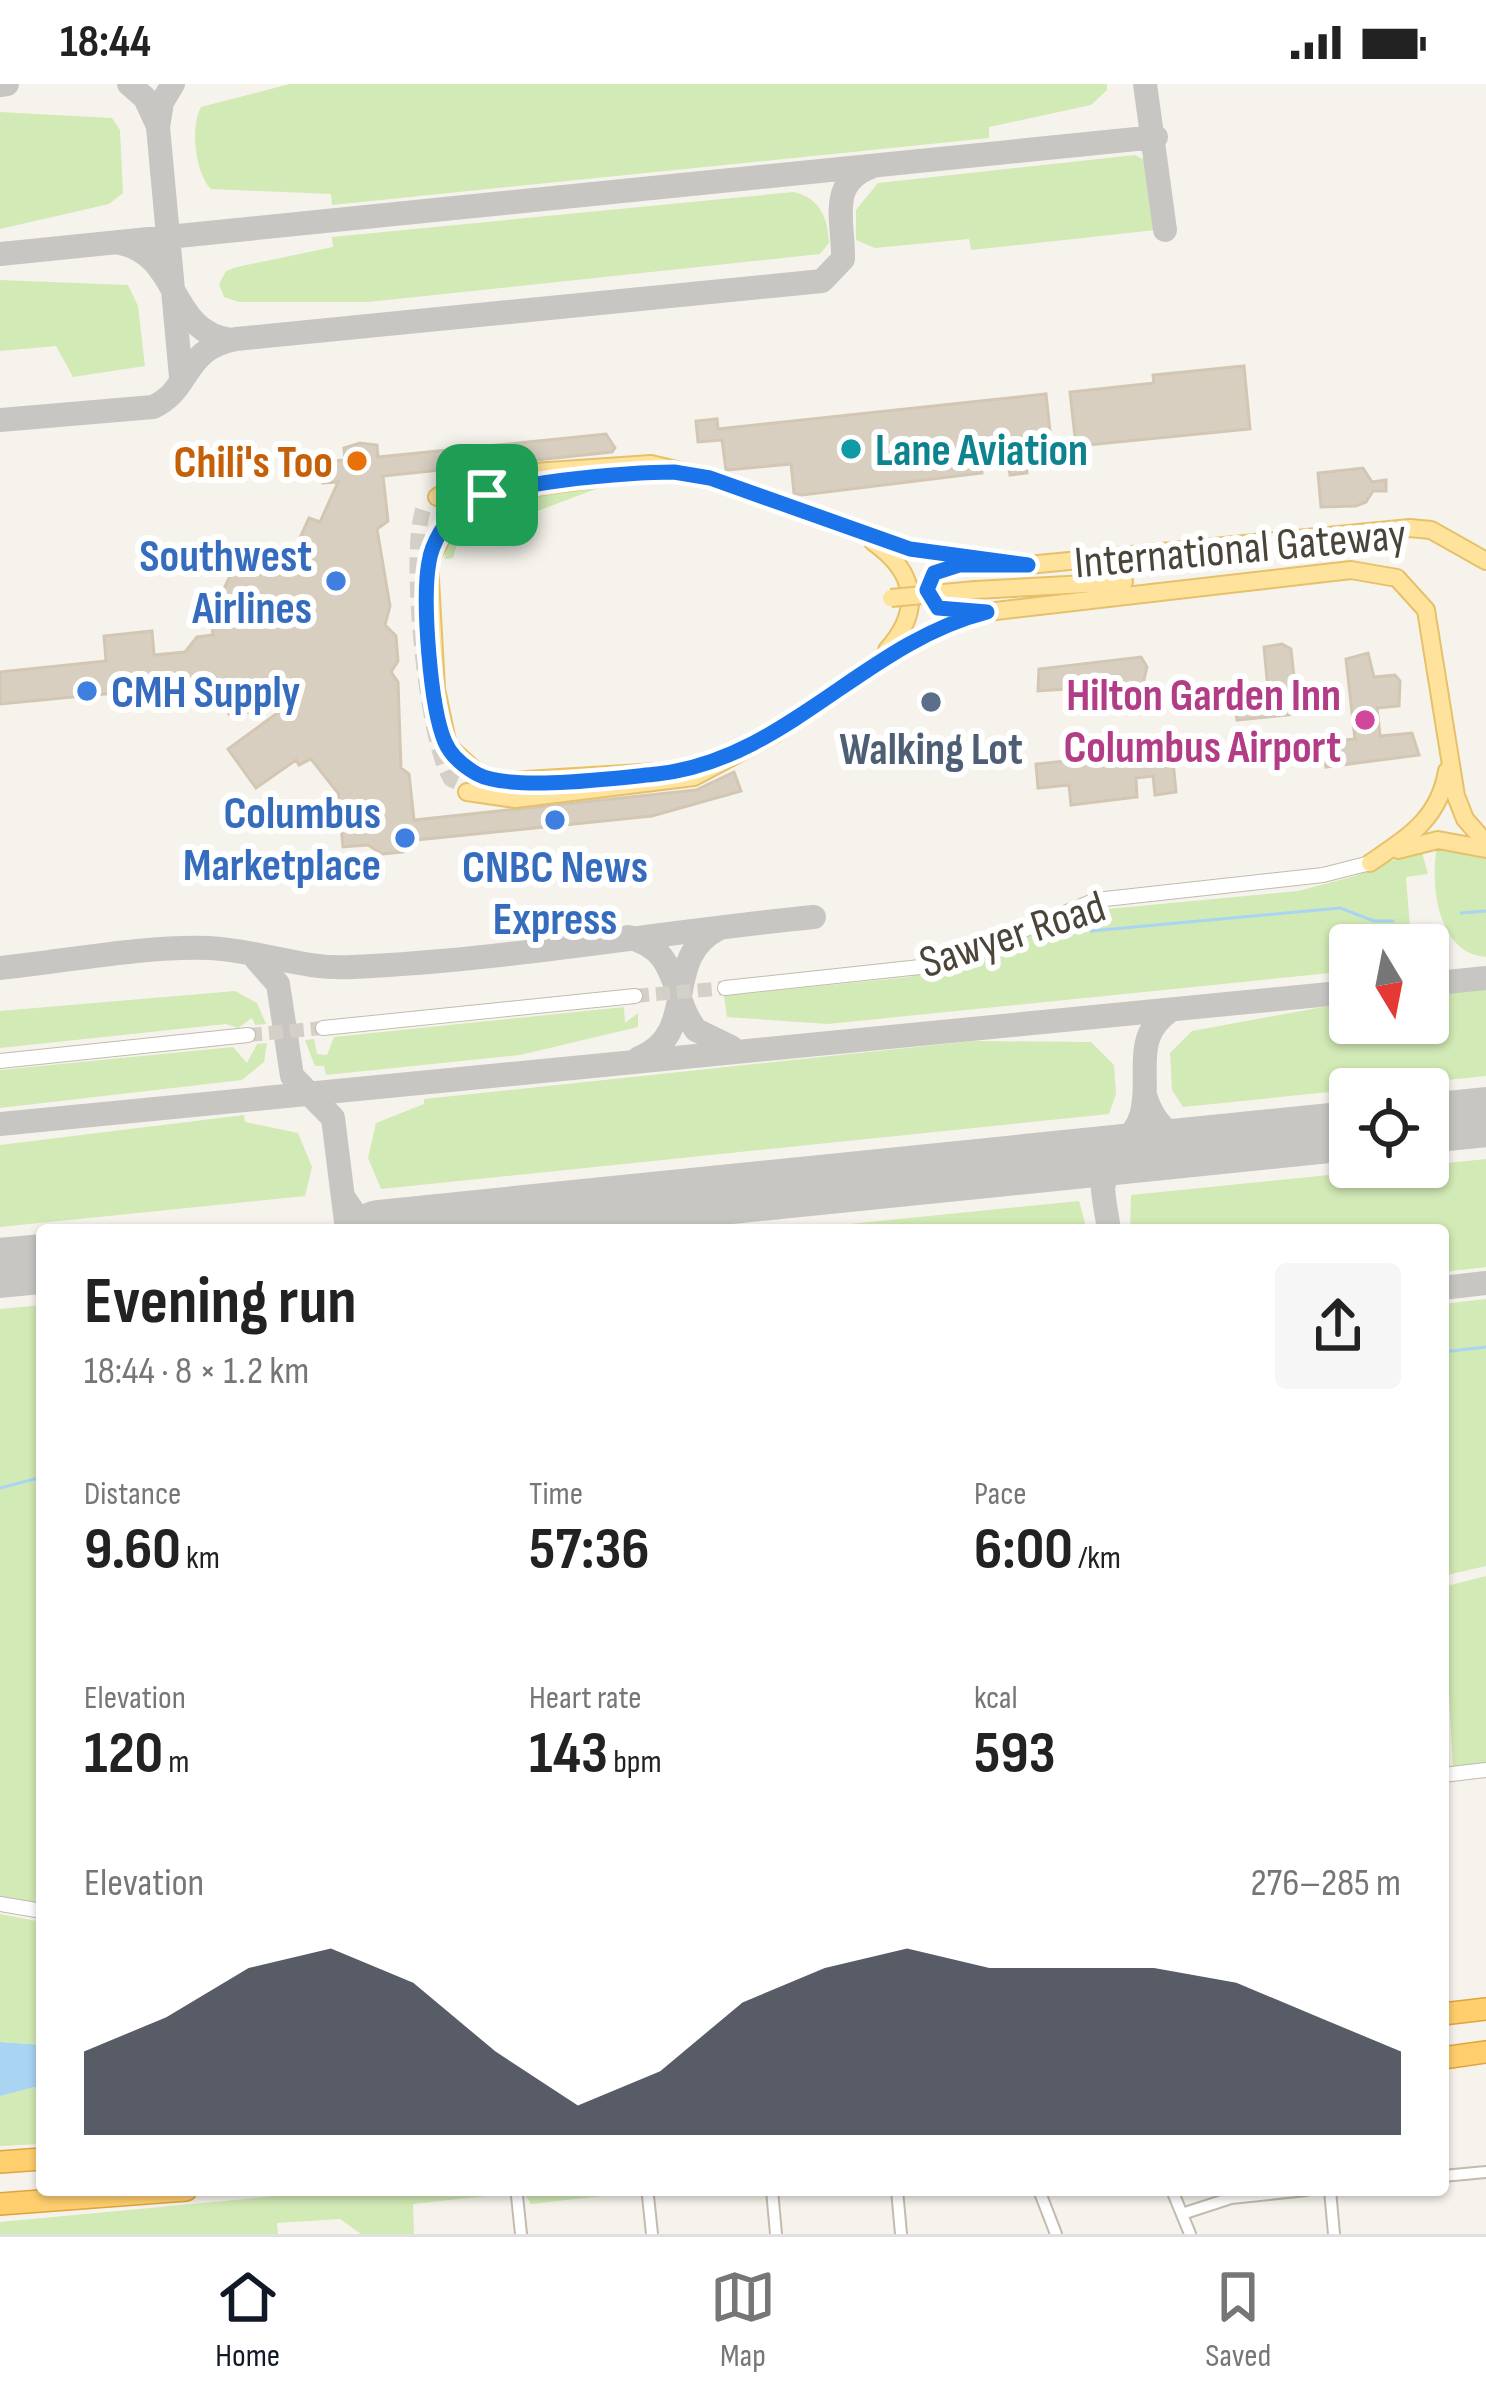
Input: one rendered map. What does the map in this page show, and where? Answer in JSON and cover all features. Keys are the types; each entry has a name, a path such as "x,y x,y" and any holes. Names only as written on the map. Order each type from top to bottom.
{"highway":[{"path":"1449,2013 1486,2009"},
{"path":"1449,2059 1486,2052"},
{"path":"1449,2060 1486,2061"},
{"path":"0,2162 36,2159"},
{"path":"0,2204 106,2196"}],"main road":[{"path":"437,497 474,477 614,462 651,464 710,478"},
{"path":"710,478 638,472 498,492 465,504 441,533 427,579 444,739 465,766 500,781 655,774 722,758 775,734"},
{"name":"International Gateway","path":"710,478 855,532 934,554 1028,565 1408,529 1431,530 1486,561"},
{"path":"855,532 893,558 912,592 907,625 873,662"},
{"path":"987,612 940,610 928,594 931,576 959,565 1028,565"},
{"name":"International Gateway","path":"775,734 873,662 917,637 987,612 1364,570 1408,584 1431,627 1448,763 1466,819 1486,846"},
{"path":"891,598 975,590 1219,583"},
{"path":"467,792 507,800 646,787 710,771 775,734"},
{"path":"1370,862 1406,839 1433,812 1448,763"},
{"path":"1370,862 1425,842 1451,840 1486,846"}],"street":[{"name":"Sawyer Road","path":"725,988 937,963 1078,905 1323,875 1370,862"},
{"path":"323,1028 635,996"},
{"path":"0,1061 248,1036"},
{"path":"1449,1773 1486,1770"},
{"path":"0,1904 36,1910"},
{"path":"1449,2175 1486,2172"},
{"path":"517,2196 521,2234"},
{"path":"648,2196 652,2234"},
{"path":"773,2196 776,2234"},
{"path":"898,2196 902,2234"},
{"path":"1041,2196 1056,2234"},
{"path":"1174,2196 1190,2234"},
{"path":"1182,2214 1250,2196"},
{"path":"1331,2196 1334,2234"}],"green space":[{"path":"290,84 1107,84 1107,90 1091,105 989,127 989,138 332,205 331,194 211,189 196,150 201,107"},
{"path":"0,112 112,118 120,130 123,193 109,204 0,229"},
{"path":"1135,155 1151,163 1156,230 971,250 969,239 875,248 856,240 856,210 878,183"},
{"path":"794,192 816,204 824,217 829,243 820,254 368,302 239,302 224,297 219,284 226,271 237,267 333,247 332,237"},
{"path":"0,280 128,285 138,306 145,366 73,377 56,346 0,351"},
{"path":"609,484 466,538 457,544 453,558 445,559 444,546 472,514 496,501"},
{"path":"1437,846 1486,859 1486,957 1470,953 1449,933 1449,924 1440,915"},
{"path":"1421,849 1428,874 1406,877 1410,924 1329,924 1329,973 828,1024 727,1017 724,996 909,977 970,960 1086,911 1298,891 1355,876"},
{"path":"1486,988 1486,1076 1449,1080 1449,1068 1329,1068 1329,1092 1183,1107 1172,1090 1170,1053 1192,1031 1329,1006 1329,1044 1449,1044 1449,992"},
{"path":"235,991 257,1003 266,1024 255,1025 252,1018 238,1028 226,1024 0,1048 0,1011"},
{"path":"624,1007 625,1023 638,1013 638,1027 520,1055 326,1075 324,1066 315,1066 305,1040 314,1039 317,1054 327,1055 334,1037"},
{"path":"973,1041 1091,1042 1114,1065 1116,1094 1109,1114 381,1189 368,1158 376,1123 424,1104 424,1099"},
{"path":"267,1043 264,1062 242,1080 0,1108 0,1070 233,1047 247,1063 257,1044"},
{"path":"244,1115 245,1122 298,1133 312,1167 305,1196 0,1227 0,1145"},
{"path":"1486,1159 1486,1267 1449,1271 1449,1224 1130,1224 1131,1195 1329,1175 1329,1188 1449,1188 1449,1163"},
{"path":"1079,1201 1085,1224 850,1224"},
{"path":"1486,1299 1486,1566 1449,1575 1449,1303"},
{"path":"36,1306 36,1903 0,1896 0,1309"},
{"path":"1486,1576 1486,1764 1453,1768 1449,1696 1449,1585"},
{"path":"0,1914 36,1921 36,2045 0,2042"},
{"path":"36,2087 36,2144 0,2146 0,2096"},
{"path":"276,2196 486,2196 413,2204 414,2234 361,2234 340,2219 277,2223 278,2234 0,2234 0,2222"},
{"path":"526,2196 602,2196 531,2204"}],"water":[{"path":"0,2042 36,2045 36,2087 0,2096"}],"building":[{"path":"1244,366 1250,429 1076,446 1070,392 1154,383 1153,375"},
{"name":"Lane Aviation","path":"1046,394 1052,449 1025,452 1027,473 1010,475 1007,454 981,457 982,473 802,495 794,493 791,464 726,470 722,440 698,442 696,421 717,419 718,429"},
{"path":"606,434 615,448 612,452 383,476 388,521 377,529 390,606 385,625 396,636 398,661 391,672 398,682 401,768 409,774 414,820 696,790 734,772 741,791 652,816 416,840 403,852 382,854 368,845 343,847 338,793 311,759 299,765 296,760 256,788 228,749 283,709 229,714 228,707 220,708 219,698 204,698 188,686 0,704 0,672 106,661 104,636 152,631 154,655 185,652 197,637 213,635 212,624 269,619 220,597 241,553 284,573 309,518 320,522 338,482 323,483 321,462 345,460 344,448 377,445 378,457"},
{"path":"1363,468 1372,482 1386,480 1386,491 1373,491 1366,502 1356,506 1321,507 1318,473"},
{"path":"1282,644 1291,649 1298,714 1237,720 1233,694 1268,690 1264,647"},
{"name":"Hilton Garden Inn Columbus Airport","path":"1368,653 1374,677 1395,675 1400,681 1399,706 1377,708 1380,736 1412,733 1419,755 1326,767 1323,742 1355,739 1346,659"},
{"path":"1141,657 1147,667 1143,684 1038,691 1039,669"},
{"path":"1172,750 1176,792 1155,795 1153,776 1136,778 1137,797 1071,805 1069,785 1038,788 1036,764"}],"waterway":[{"path":"1091,931 1340,908 1374,921 1393,921"},
{"path":"1461,913 1486,911"},
{"path":"1449,1351 1486,1347"},
{"path":"0,1488 36,1479"}],"taxiway":[{"path":"0,85 7,84"},
{"path":"129,84 145,98 157,124"},
{"path":"173,84 162,102 158,127 181,377"},
{"path":"1145,84 1165,230"},
{"path":"0,254 1156,137"},
{"path":"0,420 153,407 175,390 206,351 236,339 822,281 843,259 843,194 857,174 871,167"},
{"path":"120,243 140,250 154,262 196,323 231,340"},
{"path":"0,968 183,948 334,967 410,963 814,917"},
{"path":"639,1058 658,1047 669,1032 690,958 700,942 718,929"},
{"path":"628,937 645,943 666,963 696,1030 731,1047"},
{"path":"256,959 278,984 292,1076 333,1118 346,1224"},
{"path":"1449,982 1486,978"},
{"path":"0,1124 1329,994"},
{"path":"1108,1224 1104,1172 1138,1124 1144,1101 1146,1046 1158,1021 1171,1010"},
{"path":"1145,1095 1156,1118 1171,1134 1216,1145"},
{"path":"1073,1159 1091,1162 1104,1184"},
{"path":"344,1198 359,1220 373,1224"},
{"path":"451,1224 458,1222"},
{"path":"1449,1287 1486,1283"}],"runway":[{"path":"1449,1121 1486,1117"},
{"path":"437,1224 1329,1133"},
{"path":"0,1268 36,1265"}],"tunnel":[{"path":"423,510 419,605 434,727 451,779 479,792"},
{"path":"635,996 725,988"},
{"path":"248,1035 323,1028"}],"place":[{"name":"Lane Aviation","path":"851,449"},
{"name":"Chili's Too","path":"357,461"},
{"name":"Southwest Airlines","path":"336,581"},
{"name":"CMH Supply","path":"87,691"},
{"name":"Walking Lot","path":"931,702"},
{"name":"Hilton Garden Inn Columbus Airport","path":"1365,720"},
{"name":"CNBC News Express","path":"555,820"},
{"name":"Columbus Marketplace","path":"405,838"}],"route":[{"path":"638,472 674,472 710,478 910,549 1028,565 959,565 934,573 927,590 938,608 987,612 906,643 788,726 737,753 655,774 500,781 465,766 444,739 427,579 431,551 456,512 487,495 638,472"}]}
